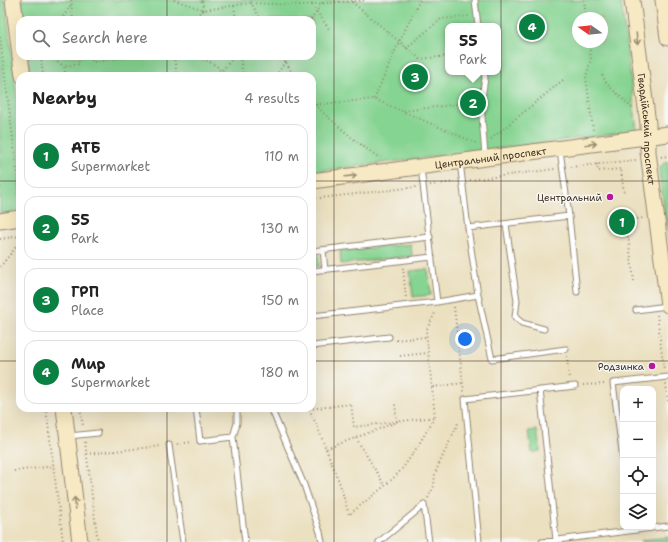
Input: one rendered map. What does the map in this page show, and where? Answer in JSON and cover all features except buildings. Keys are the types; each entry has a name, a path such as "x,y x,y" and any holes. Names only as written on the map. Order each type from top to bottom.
{"street":[{"path":"13,0 16,24"},
{"name":"Гвардійський проспект","path":"632,0 649,137 648,152 668,306"},
{"path":"663,0 668,38"},
{"path":"21,60 22,72"},
{"name":"Центральний проспект","path":"316,180 460,161 485,151 560,148 668,134"},
{"path":"0,221 16,219"},
{"path":"64,412 80,542"}],"lane":[{"path":"475,0 478,23"},
{"path":"484,75 481,104 485,151"},
{"path":"560,148 577,292"},
{"path":"460,161 478,295 492,359 566,349"},
{"path":"421,167 438,302"},
{"path":"468,228 569,216"},
{"path":"506,224 517,301 515,318 522,323 544,329"},
{"path":"316,251 430,238"},
{"path":"323,250 325,270"},
{"path":"316,271 432,258"},
{"path":"316,316 407,306 478,295"},
{"path":"636,310 668,306"},
{"path":"316,346 389,337"},
{"path":"623,458 613,383 668,377"},
{"path":"479,542 465,399 572,386"},
{"path":"540,390 556,540"},
{"path":"196,412 200,441 233,437"},
{"path":"237,412 237,423 233,437 245,542"},
{"path":"273,412 304,485 322,542"},
{"path":"67,436 98,433"},
{"path":"169,445 183,542"},
{"path":"379,542 424,505"},
{"path":"424,505 429,542"},
{"path":"542,542 572,540 668,526"}],"path":[{"path":"71,0 72,16"},
{"path":"130,0 136,0"},
{"path":"174,0 204,10 251,3 300,5 367,0"},
{"path":"202,0 204,10"},
{"path":"251,0 251,3 259,16"},
{"path":"314,16 324,0"},
{"path":"374,98 420,0"},
{"path":"584,0 585,12"},
{"path":"352,2 420,59 445,56"},
{"path":"64,16 71,4"},
{"path":"312,4 329,29"},
{"path":"234,6 235,16"},
{"path":"195,16 204,10"},
{"path":"406,48 440,19 477,15"},
{"path":"0,37 16,163"},
{"path":"586,131 593,130 586,77 591,59 590,48"},
{"path":"41,60 43,72"},
{"path":"54,60 64,66 78,64 78,60"},
{"path":"92,60 92,62 108,60"},
{"path":"175,60 176,72"},
{"path":"205,60 218,67 221,72 232,60"},
{"path":"241,60 242,72"},
{"path":"279,72 285,62 291,72"},
{"path":"64,66 65,72"},
{"path":"602,75 607,84 632,109 631,101"},
{"path":"316,104 374,98 481,145 485,151 563,80"},
{"path":"403,111 468,103 483,90"},
{"path":"316,107 338,127 380,158"},
{"path":"597,164 598,171 621,169 624,194"},
{"path":"634,281 626,221 644,218"},
{"path":"0,239 16,237"},
{"path":"0,266 16,247"},
{"path":"402,261 407,306"},
{"path":"453,300 465,399"},
{"path":"311,412 340,484 349,515 385,486 400,470 409,459 435,417 426,331 436,312 438,302"},
{"path":"389,337 390,341 426,337"},
{"path":"566,349 572,386 613,383"},
{"path":"400,356 428,353"},
{"path":"432,387 463,383"},
{"path":"316,407 351,404 354,427 435,417"},
{"path":"395,404 397,422"},
{"path":"47,412 63,542"},
{"path":"81,412 98,542"},
{"path":"424,505 434,486 435,472 457,427 459,419"},
{"path":"326,449 397,422"},
{"path":"356,438 385,486"},
{"path":"86,454 200,441"},
{"path":"14,472 54,466"}],"green space":[{"path":"0,0 5,0 16,89 16,212 0,214"},
{"path":"21,0 621,0 637,131 316,171 316,72 30,72 28,60 316,60 316,16 23,16"},
{"path":"668,161 668,241 659,170 663,164"},
{"path":"411,244 412,256 341,264 340,251"},
{"path":"316,255 318,255 319,266 316,266"},
{"path":"428,269 431,295 413,297 410,271"},
{"path":"537,430 540,451 532,453 529,431"},
{"path":"668,537 668,542 642,542 642,540"}],"place":[{"name":"Мир","path":"532,27"},
{"name":"ГРП","path":"415,77"},
{"name":"55","path":"473,103"},
{"name":"Центральний","path":"610,197"},
{"name":"АТБ","path":"622,222"},
{"name":"Родзинка","path":"652,366"}]}
